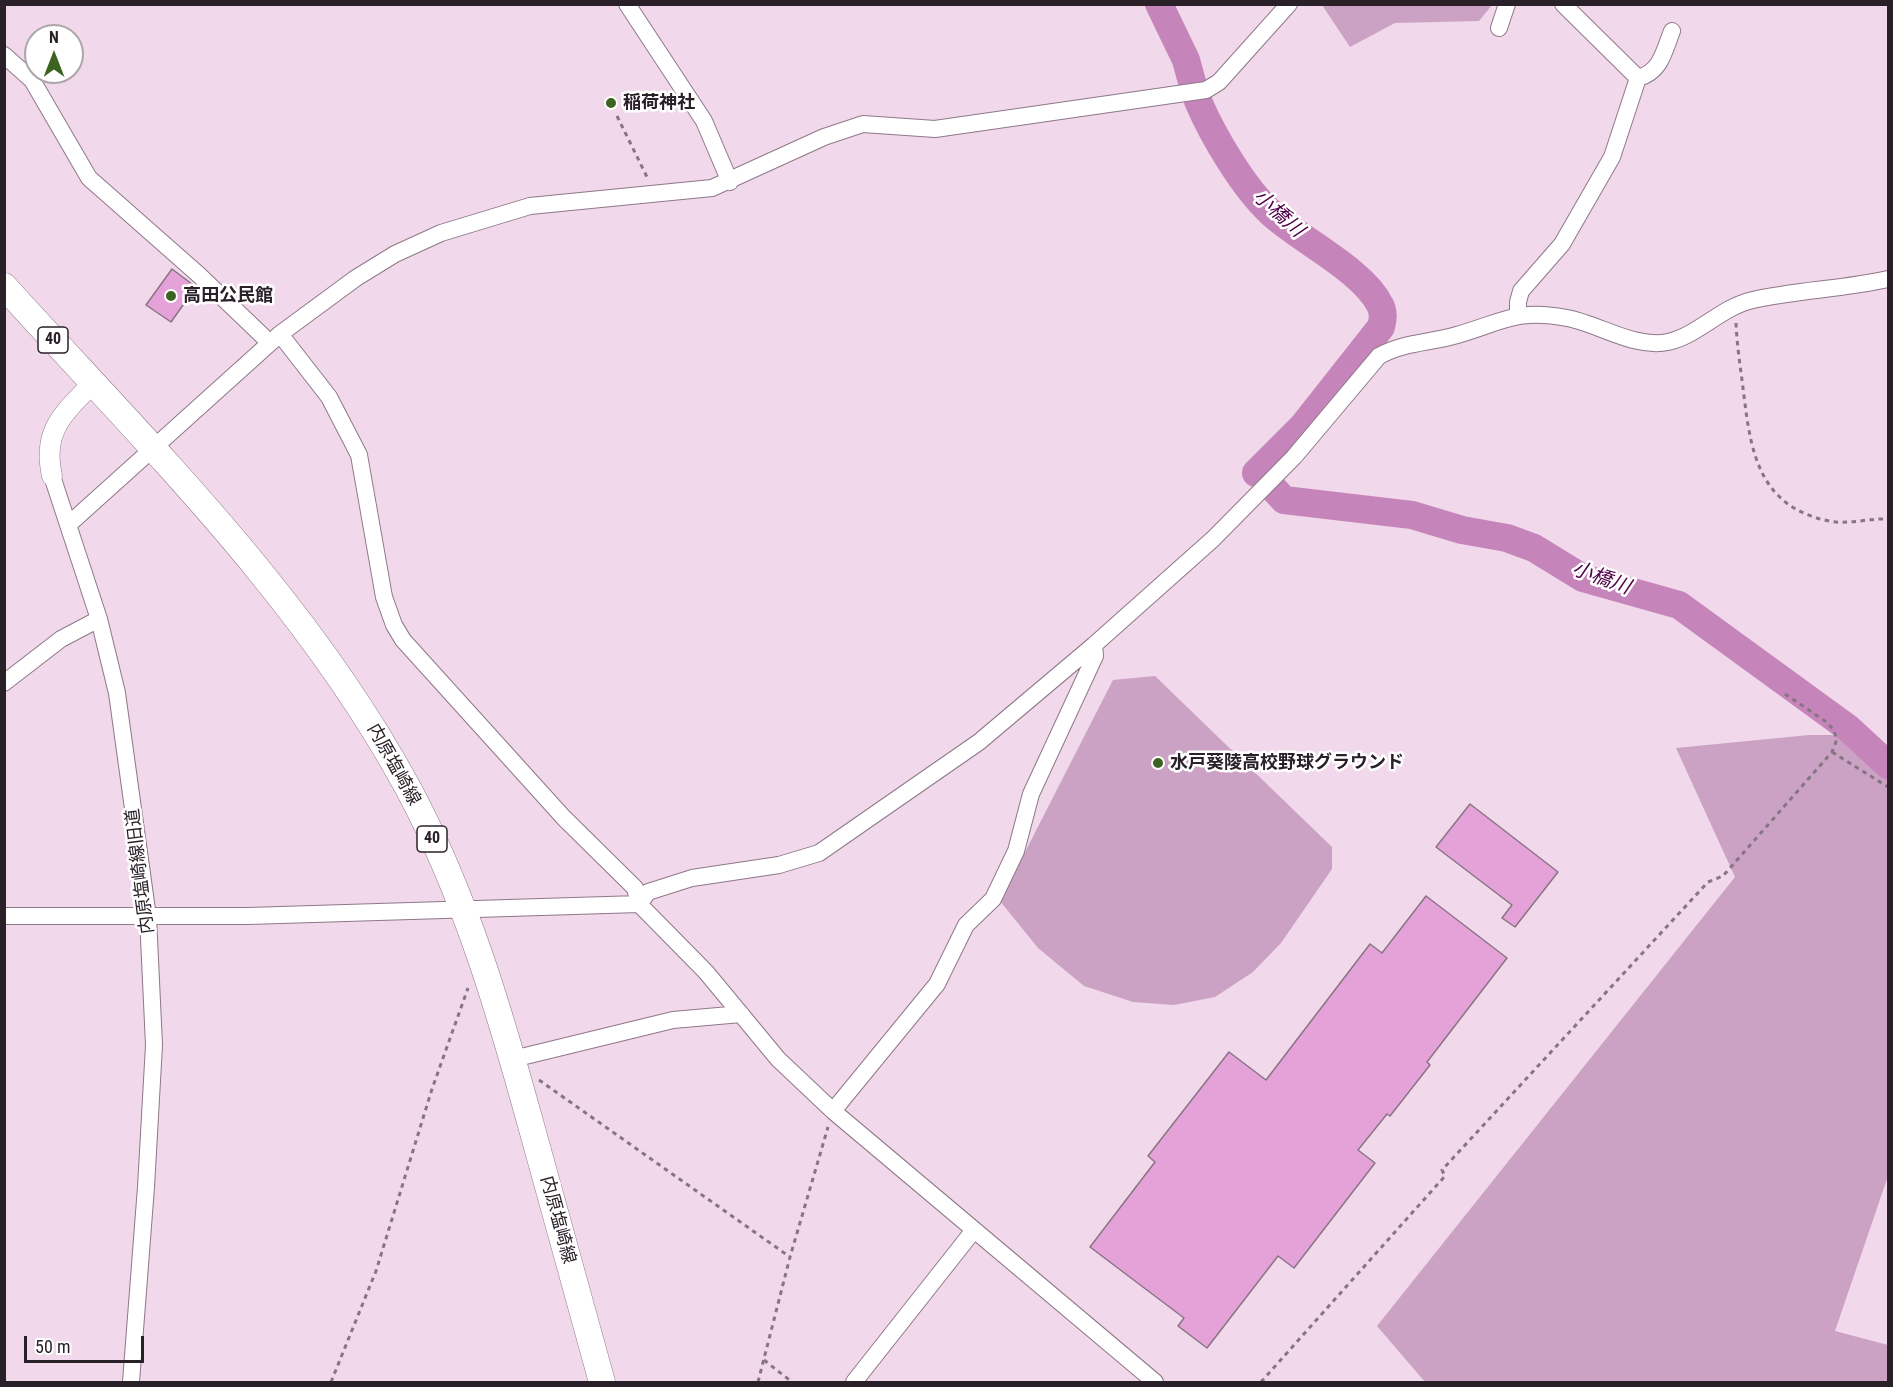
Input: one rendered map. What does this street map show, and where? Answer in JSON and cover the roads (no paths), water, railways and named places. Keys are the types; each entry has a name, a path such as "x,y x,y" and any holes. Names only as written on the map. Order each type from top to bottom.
{"main road":[{"name":"内原塩崎線","path":"4,286 275,588 350,690 408,789 463,908 489,979 520,1083 602,1383"}],"street":[{"path":"627,4 704,121 730,182"},
{"path":"68,525 275,338 356,278 395,254 441,233 530,206 712,189 824,137 864,124 935,129 1206,90 1219,82 1289,4"},
{"path":"1499,28 1507,4"},
{"path":"1563,4 1638,78"},
{"path":"1638,78 1653,73 1672,31"},
{"path":"4,55 32,80 89,178 198,275 275,338 329,397 359,455 384,597 394,625 403,640 564,818 634,888 639,904 706,972 778,1059 833,1111 1155,1383"},
{"path":"1518,314 1521,291 1562,244 1612,157 1638,78"},
{"path":"639,904 648,892 692,878 779,865 819,853 979,742 1094,645 1213,539 1286,466 1379,356 1395,347 1455,336 1518,314 1567,318 1642,342 1668,342 1685,336 1734,306 1753,300 1888,279"},
{"name":"内原塩崎線旧道","path":"92,384 65,412 54,429 50,447 52,476 99,619 117,693 148,917 154,1045 131,1383"},
{"path":"4,683 61,639 99,619"},
{"path":"833,1111 937,984 966,925 993,899 1016,851 1030,794 1095,656 1094,645"},
{"path":"4,916 148,917 639,904"},
{"path":"513,1059 673,1020 741,1014"},
{"path":"854,1383 974,1230"}],"waterway":[{"name":"小橋川","path":"1159,4 1186,60 1192,82"},
{"name":"小橋川","path":"1198,101 1230,160 1260,202 1283,223 1360,280 1372,292 1383,313 1381,327 1303,426 1256,473 1260,475"},
{"name":"小橋川","path":"1272,487 1284,500 1412,515 1462,530 1507,538 1534,548 1583,578 1679,605 1848,728 1888,765"}],"place":[{"name":"稲荷神社","path":"611,103"},
{"name":"高田公民館","path":"171,296"},
{"name":"水戸葵陵高校野球グラウンド","path":"1158,763"}]}
